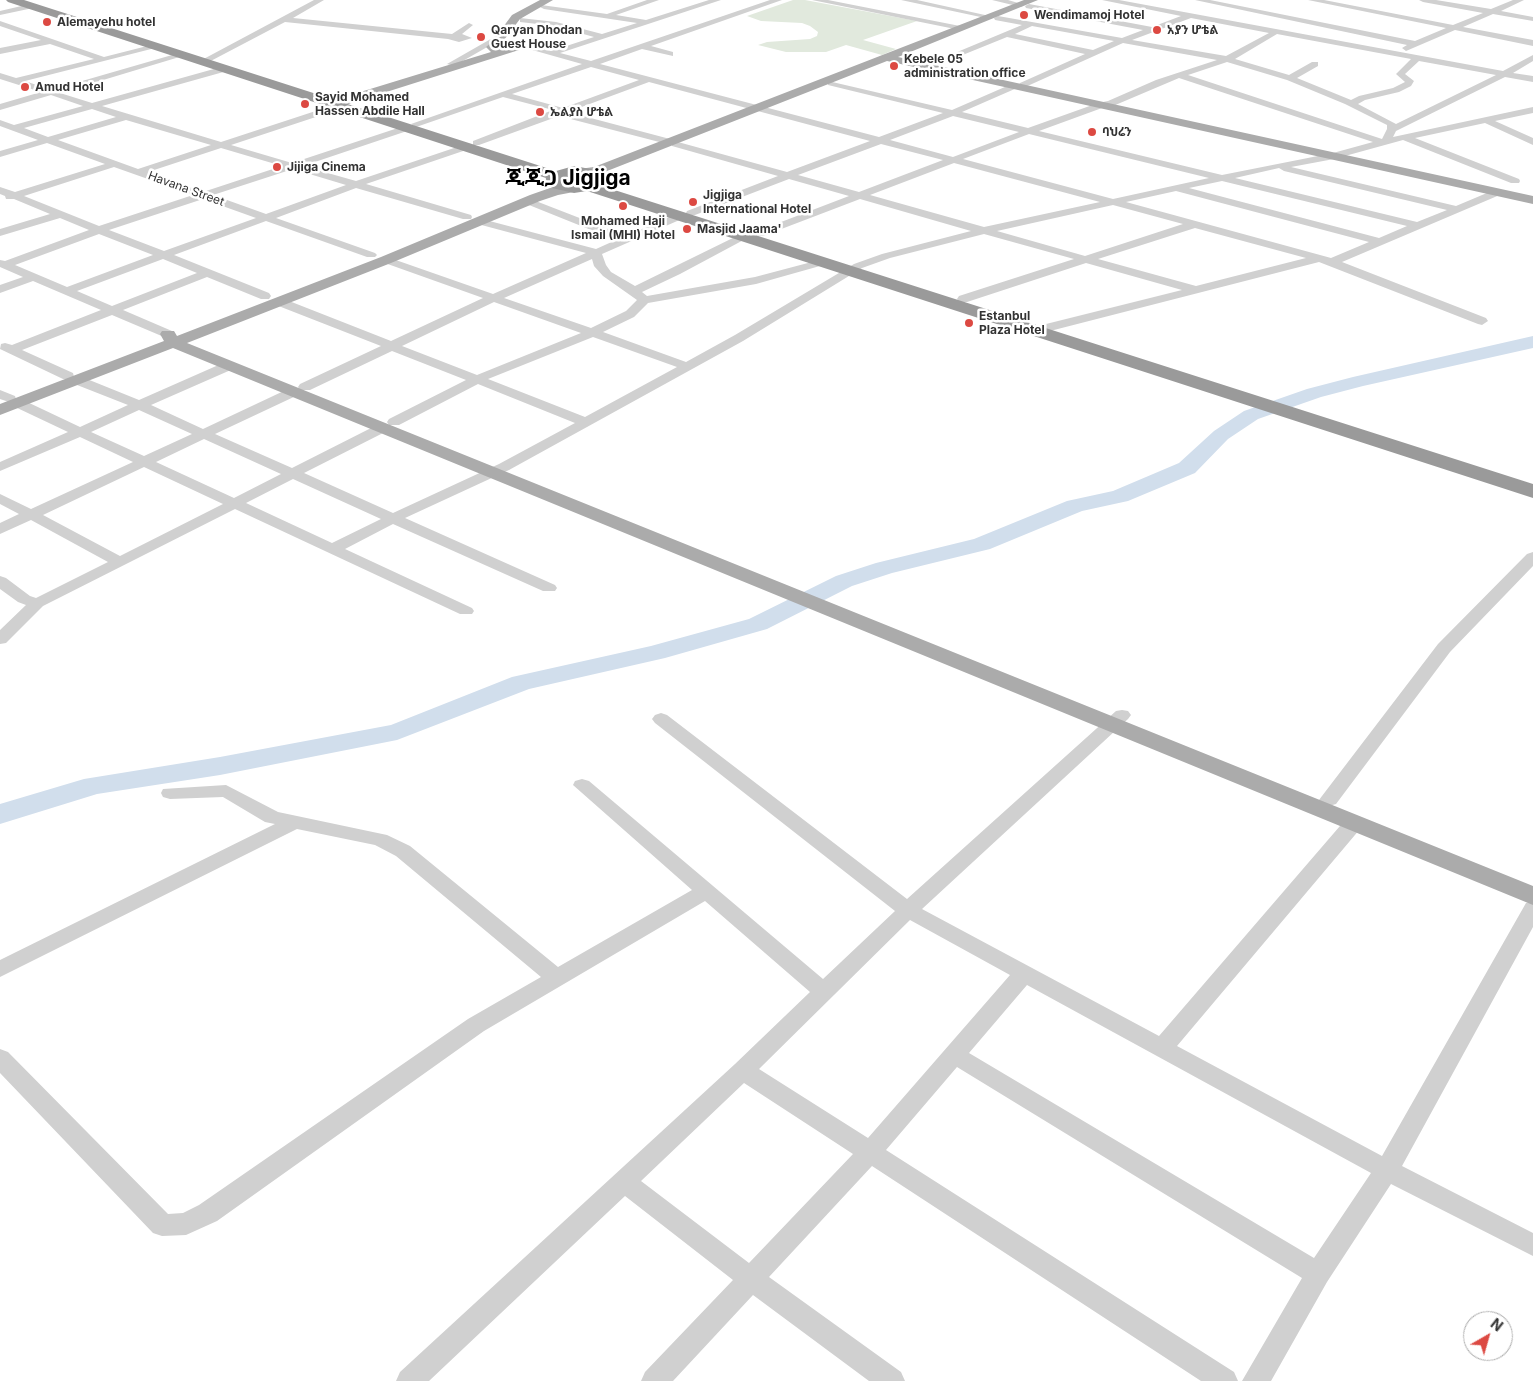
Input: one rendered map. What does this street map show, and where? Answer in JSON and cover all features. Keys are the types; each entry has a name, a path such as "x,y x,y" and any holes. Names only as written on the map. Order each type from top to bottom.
{"highway":[{"path":"12,0 28,3 337,103"},
{"path":"28,3 155,47 205,60 224,69 471,145 559,177 589,181 686,214 1309,414 1533,481"},
{"path":"752,235 823,262 854,268 963,299 1228,388"},
{"path":"1309,414 1533,491"}],"main road":[{"path":"337,103 505,45 516,17 557,0"},
{"path":"175,339 264,296 472,219 589,181 671,142 1028,4 1045,0"},
{"path":"337,103 505,45 522,20 546,3"},
{"path":"757,109 831,83 960,28 994,18"},
{"path":"891,57 1018,85"},
{"path":"891,57 1533,200"},
{"path":"1337,155 1533,196"},
{"path":"6,402 280,302 386,260 559,177"},
{"path":"175,339 228,366 299,390"},
{"path":"175,339 860,614 1117,720 1354,824 1533,896"},
{"path":"1117,720 1329,800 1533,882"}],"street":[{"path":"205,60 320,0"},
{"path":"607,16 655,0"},
{"path":"549,52 603,37 717,0"},
{"path":"2,264 778,0"},
{"path":"816,0 960,28"},
{"path":"850,7 870,0"},
{"path":"905,0 994,18 1227,59 1290,78 1351,104 1391,124 1392,128"},
{"path":"996,0 1028,4 1153,29"},
{"path":"1106,0 1533,80"},
{"path":"1199,0 1217,2 1416,44"},
{"path":"1312,0 1533,43"},
{"path":"1329,12 1361,0"},
{"path":"1423,0 1533,19"},
{"path":"1391,53 1520,0"},
{"path":"0,528 201,433 299,390 391,345 596,252 686,214 954,112 1122,40 1191,15 1217,2"},
{"path":"0,13 28,3"},
{"path":"546,3 688,31"},
{"path":"1304,21 1321,15"},
{"path":"284,19 456,40 480,40"},
{"path":"522,20 556,24 670,54"},
{"path":"0,23 104,60"},
{"path":"930,65 1031,24"},
{"path":"456,40 469,25"},
{"path":"634,291 752,235 1031,130 1106,104 1179,75 1227,59 1250,48 1275,32"},
{"path":"1004,34 1094,53"},
{"path":"0,51 52,40"},
{"path":"505,45 549,52 1332,262 1482,321"},
{"path":"16,81 155,47"},
{"path":"0,107 182,55"},
{"path":"1351,104 1362,98 1396,90 1408,84 1410,81 1400,74 1417,58"},
{"path":"1384,142 1392,128 1425,115 1533,58"},
{"path":"1290,78 1315,64"},
{"path":"14,128 224,69"},
{"path":"1179,75 1384,142"},
{"path":"0,76 126,117 472,219 596,252"},
{"path":"67,291 649,79"},
{"path":"831,83 1031,130 1418,226"},
{"path":"502,94 1195,290"},
{"path":"138,172 337,103"},
{"path":"332,549 498,469 739,338 854,268 886,256 983,231 1276,166 1337,155 1404,137 1533,110"},
{"path":"0,154 126,117"},
{"path":"1486,120 1533,142"},
{"name":"Havana Street","path":"0,123 371,255"},
{"path":"1404,137 1515,181"},
{"path":"0,200 114,164"},
{"path":"1276,166 1457,209"},
{"path":"1176,188 1380,242"},
{"path":"0,190 264,296"},
{"path":"1332,262 1498,192"},
{"path":"528,201 589,224 624,240"},
{"path":"0,233 61,214"},
{"path":"963,299 1192,225"},
{"path":"596,252 600,266 644,300"},
{"path":"1050,327 1319,259"},
{"path":"386,260 686,366"},
{"path":"0,639 37,603 478,379 592,333 630,314 644,300 756,280 823,262"},
{"path":"2,264 113,310 175,339"},
{"path":"0,358 9,349 207,273"},
{"path":"0,289 34,277"},
{"path":"280,302 585,422"},
{"path":"9,349 549,588"},
{"path":"0,467 228,366"},
{"path":"6,402 79,431 466,611"},
{"path":"0,498 120,562"},
{"path":"1329,800 1444,648 1533,558"},
{"path":"0,581 24,599 37,603"},
{"path":"661,719 908,910 1387,1170 1533,1245"},
{"path":"410,1381 743,1070 908,910 1117,720"},
{"path":"582,785 824,992"},
{"path":"170,793 226,791 272,817 380,840 403,851 557,978"},
{"path":"0,969 295,822"},
{"path":"1162,1048 1354,824"},
{"path":"0,1058 162,1225 186,1224 208,1213 476,1025 706,891"},
{"path":"1256,1381 1318,1274 1387,1170 1533,908"},
{"path":"656,1381 870,1152 1025,973"},
{"path":"955,1055 1318,1274"},
{"path":"743,1070 1224,1381"},
{"path":"623,1182 751,1279 891,1381"}],"shaded area":[{"path":"793,0 805,0 917,21 863,40 896,49 882,55 846,45 826,52 786,52 758,45 767,42 810,39 817,36 818,32 802,23 761,21 747,16"}],"waterway":[{"path":"0,814 94,785 220,766 397,732 521,683 656,653 758,624 844,581 884,568 982,544 1075,506 1120,496 1187,468 1221,435 1251,415 1314,393 1360,381 1533,342"}],"place":[{"name":"Wendimamoj Hotel","path":"1024,15"},
{"name":"Alemayehu hotel","path":"47,22"},
{"name":"አያን ሆቴል","path":"1157,30"},
{"name":"Qaryan Dhodan Guest House","path":"481,37"},
{"name":"Kebele 05 administration office","path":"894,66"},
{"name":"Amud Hotel","path":"25,87"},
{"name":"Sayid Mohamed Hassen Abdile Hall","path":"305,104"},
{"name":"ኤልያስ ሆቴል","path":"540,112"},
{"name":"ባህሬን","path":"1092,132"},
{"name":"Jijiga Cinema","path":"277,167"},
{"name":"Jigjiga International Hotel","path":"693,202"},
{"name":"Mohamed Haji Ismail (MHI) Hotel","path":"623,206"},
{"name":"Masjid Jaama'","path":"687,229"},
{"name":"Estanbul Plaza Hotel","path":"969,323"}],"district":[{"name":"ጂጂጋ Jigjiga","path":"568,179"}]}
